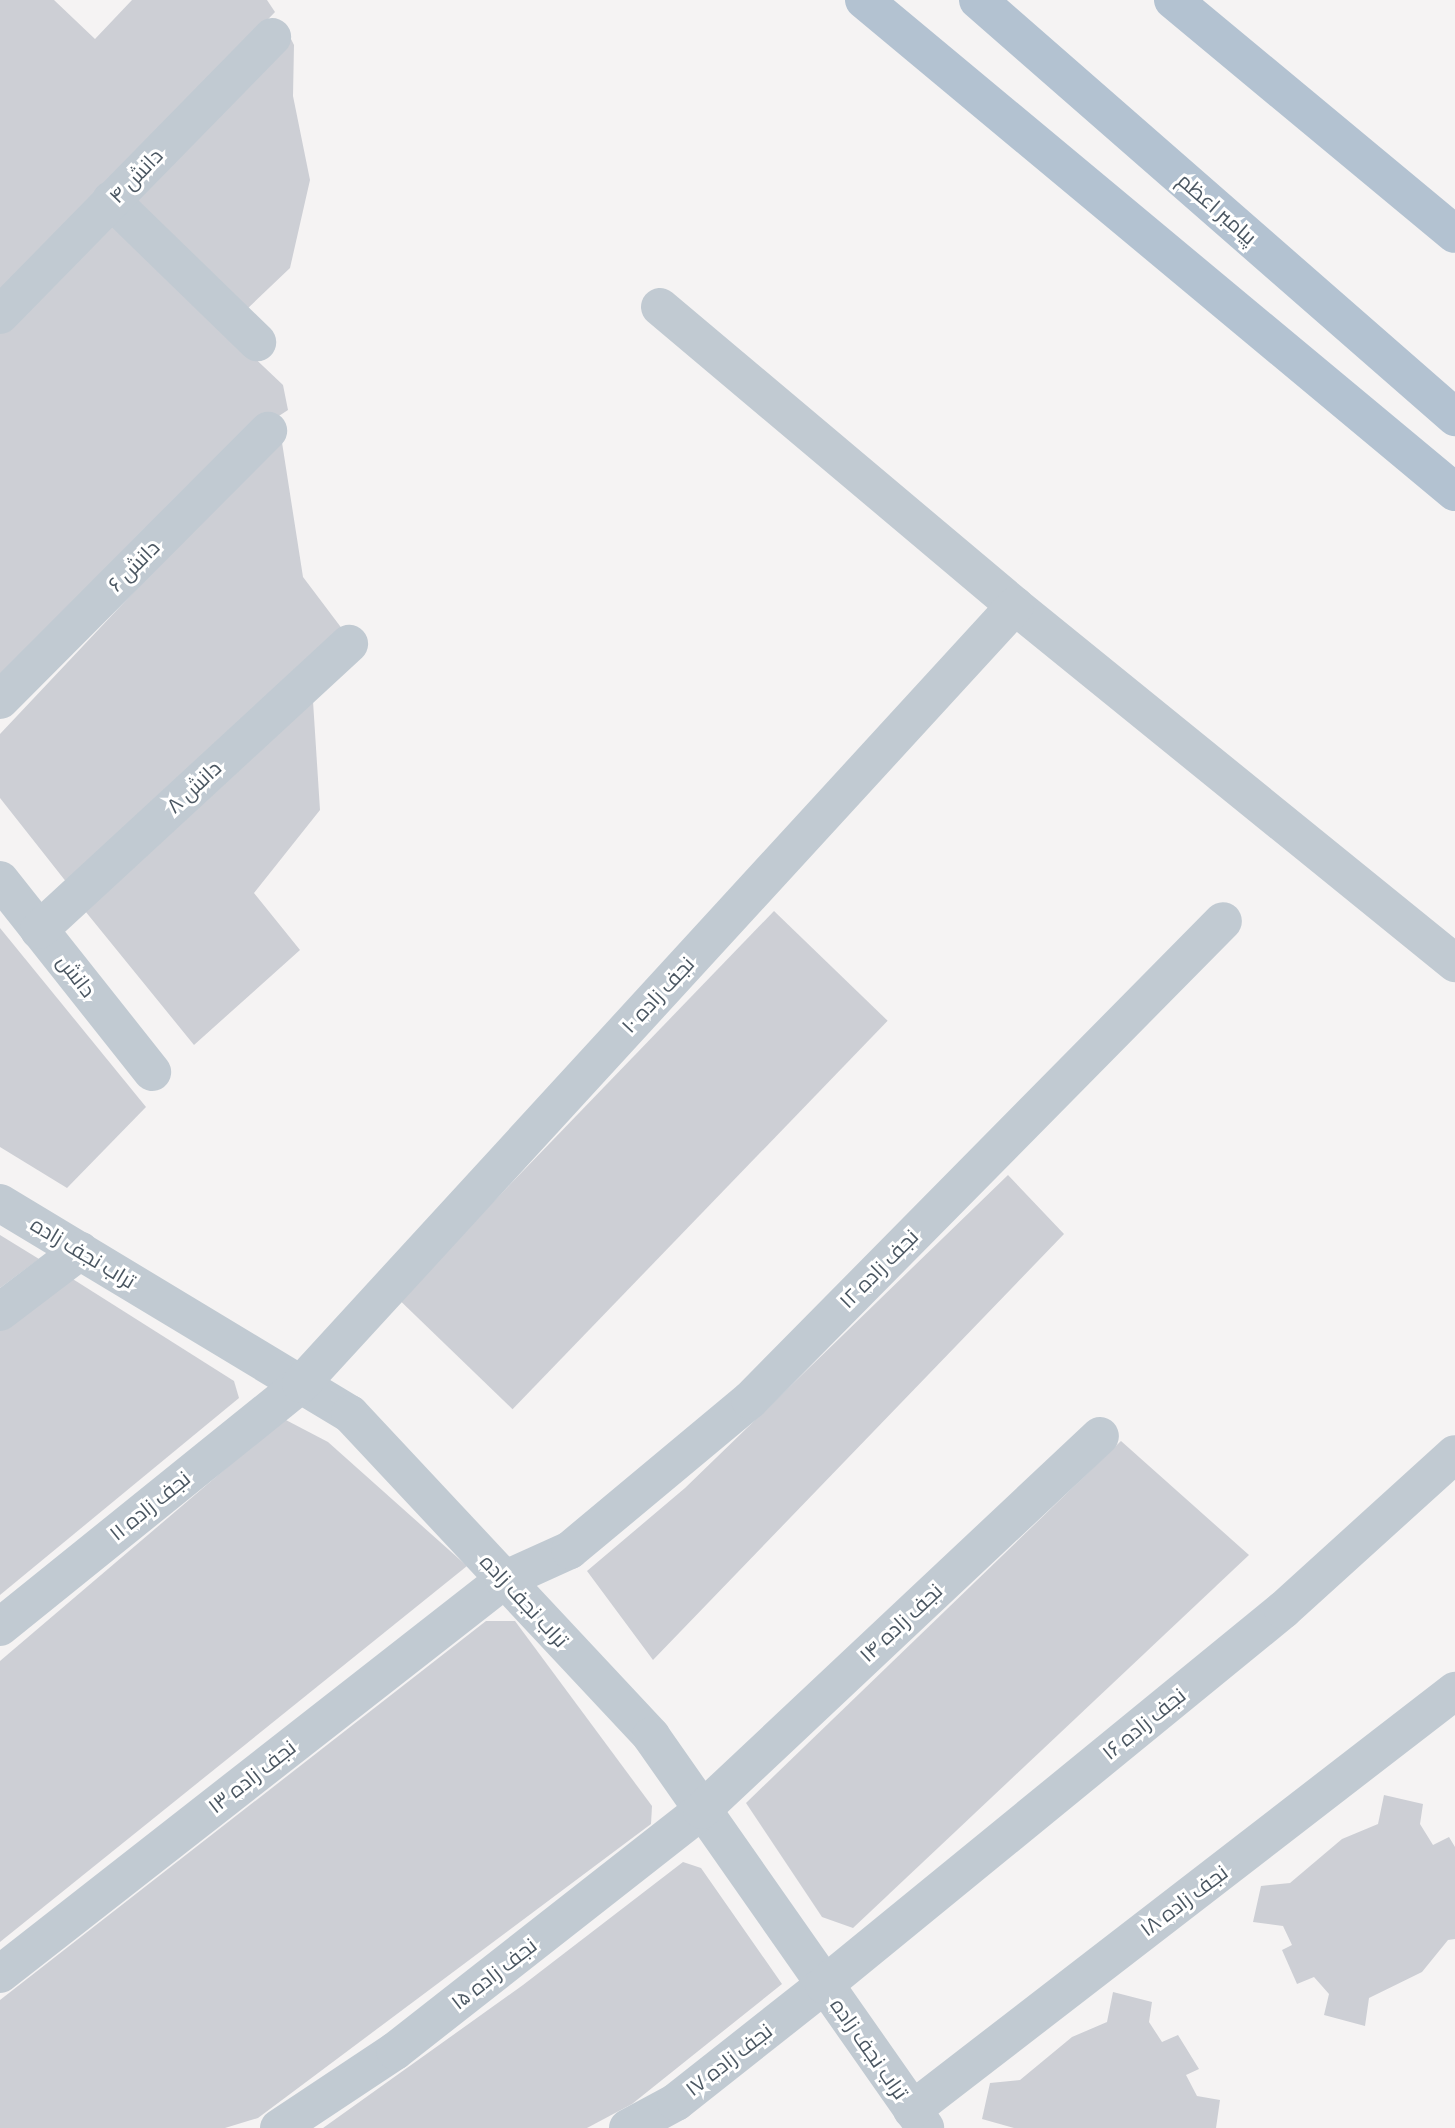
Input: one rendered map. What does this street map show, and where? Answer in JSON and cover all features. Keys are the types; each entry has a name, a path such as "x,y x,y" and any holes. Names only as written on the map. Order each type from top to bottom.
{"main road":[{"path":"864,0 1455,492"},
{"name":"پیامبر اعظم","path":"978,0 1455,417"},
{"path":"1173,0 1455,234"}],"street":[{"name":"دانش ۴","path":"0,315 272,37"},
{"path":"111,201 257,342"},
{"path":"660,307 1015,606 1455,963"},
{"name":"دانش ۶","path":"0,700 268,432"},
{"name":"نجف زاده ۱۰","path":"301,1384 1015,606"},
{"name":"دانش ۸","path":"40,930 349,644"},
{"name":"دانش","path":"0,880 152,1072"},
{"name":"نجف زاده ۱۲","path":"505,1580 570,1550 750,1400 1223,920"},
{"name":"تراب نجف زاده","path":"0,1203 350,1414 650,1737 918,2119"},
{"path":"0,1312 80,1251"},
{"name":"نجف زاده ۱۱","path":"0,1628 301,1384"},
{"name":"نجف زاده ۱۴","path":"702,1810 1100,1436"},
{"name":"نجف زاده ۱۶","path":"824,1984 1283,1610 1455,1454"},
{"name":"نجف زاده ۱۳","path":"0,1974 505,1580"},
{"name":"نجف زاده ۱۸","path":"918,2119 1455,1692"},
{"name":"نجف زاده ۱۵","path":"279,2128 395,2051 702,1810"},
{"name":"نجف زاده ۱۷","path":"628,2128 676,2102 824,1984"}],"building":[{"path":"0,0 54,0 95,39 132,0 267,0 275,12 0,296"},
{"path":"289,35 294,45 293,96 310,180 290,268 246,310 129,200"},
{"path":"111,222 283,385 288,410 250,435 0,683 0,334"},
{"path":"281,436 303,577 343,630 71,888 0,798 0,734"},
{"path":"313,701 320,810 254,893 300,950 194,1045 81,906"},
{"path":"774,911 888,1021 513,1409 399,1299"},
{"path":"0,928 146,1107 67,1188 0,1147"},
{"path":"1008,1175 1064,1234 653,1660 587,1571 685,1488"},
{"path":"0,1235 39,1259 0,1288"},
{"path":"68,1276 234,1381 239,1398 0,1595 0,1328"},
{"path":"284,1419 328,1442 467,1566 0,1942 0,1661"},
{"path":"1121,1441 1249,1555 853,1928 822,1917 746,1803"},
{"path":"486,1621 515,1621 652,1806 651,1824 258,2118 225,2128 0,2128 0,2000"},
{"path":"1384,1795 1423,1804 1420,1824 1433,1845 1449,1837 1455,1847 1455,1939 1448,1940 1422,1972 1369,1998 1365,2026 1324,2015 1329,1994 1314,1977 1297,1984 1282,1950 1292,1945 1283,1926 1253,1922 1261,1886 1290,1883 1342,1839 1378,1824"},
{"path":"683,1862 701,1868 782,1984 632,2104 587,2128 323,2128 523,1985"},
{"path":"1113,1992 1152,2002 1149,2022 1162,2042 1178,2035 1199,2069 1186,2075 1197,2096 1220,2100 1216,2128 1014,2128 982,2119 990,2083 1020,2080 1072,2037 1107,2022"}]}
